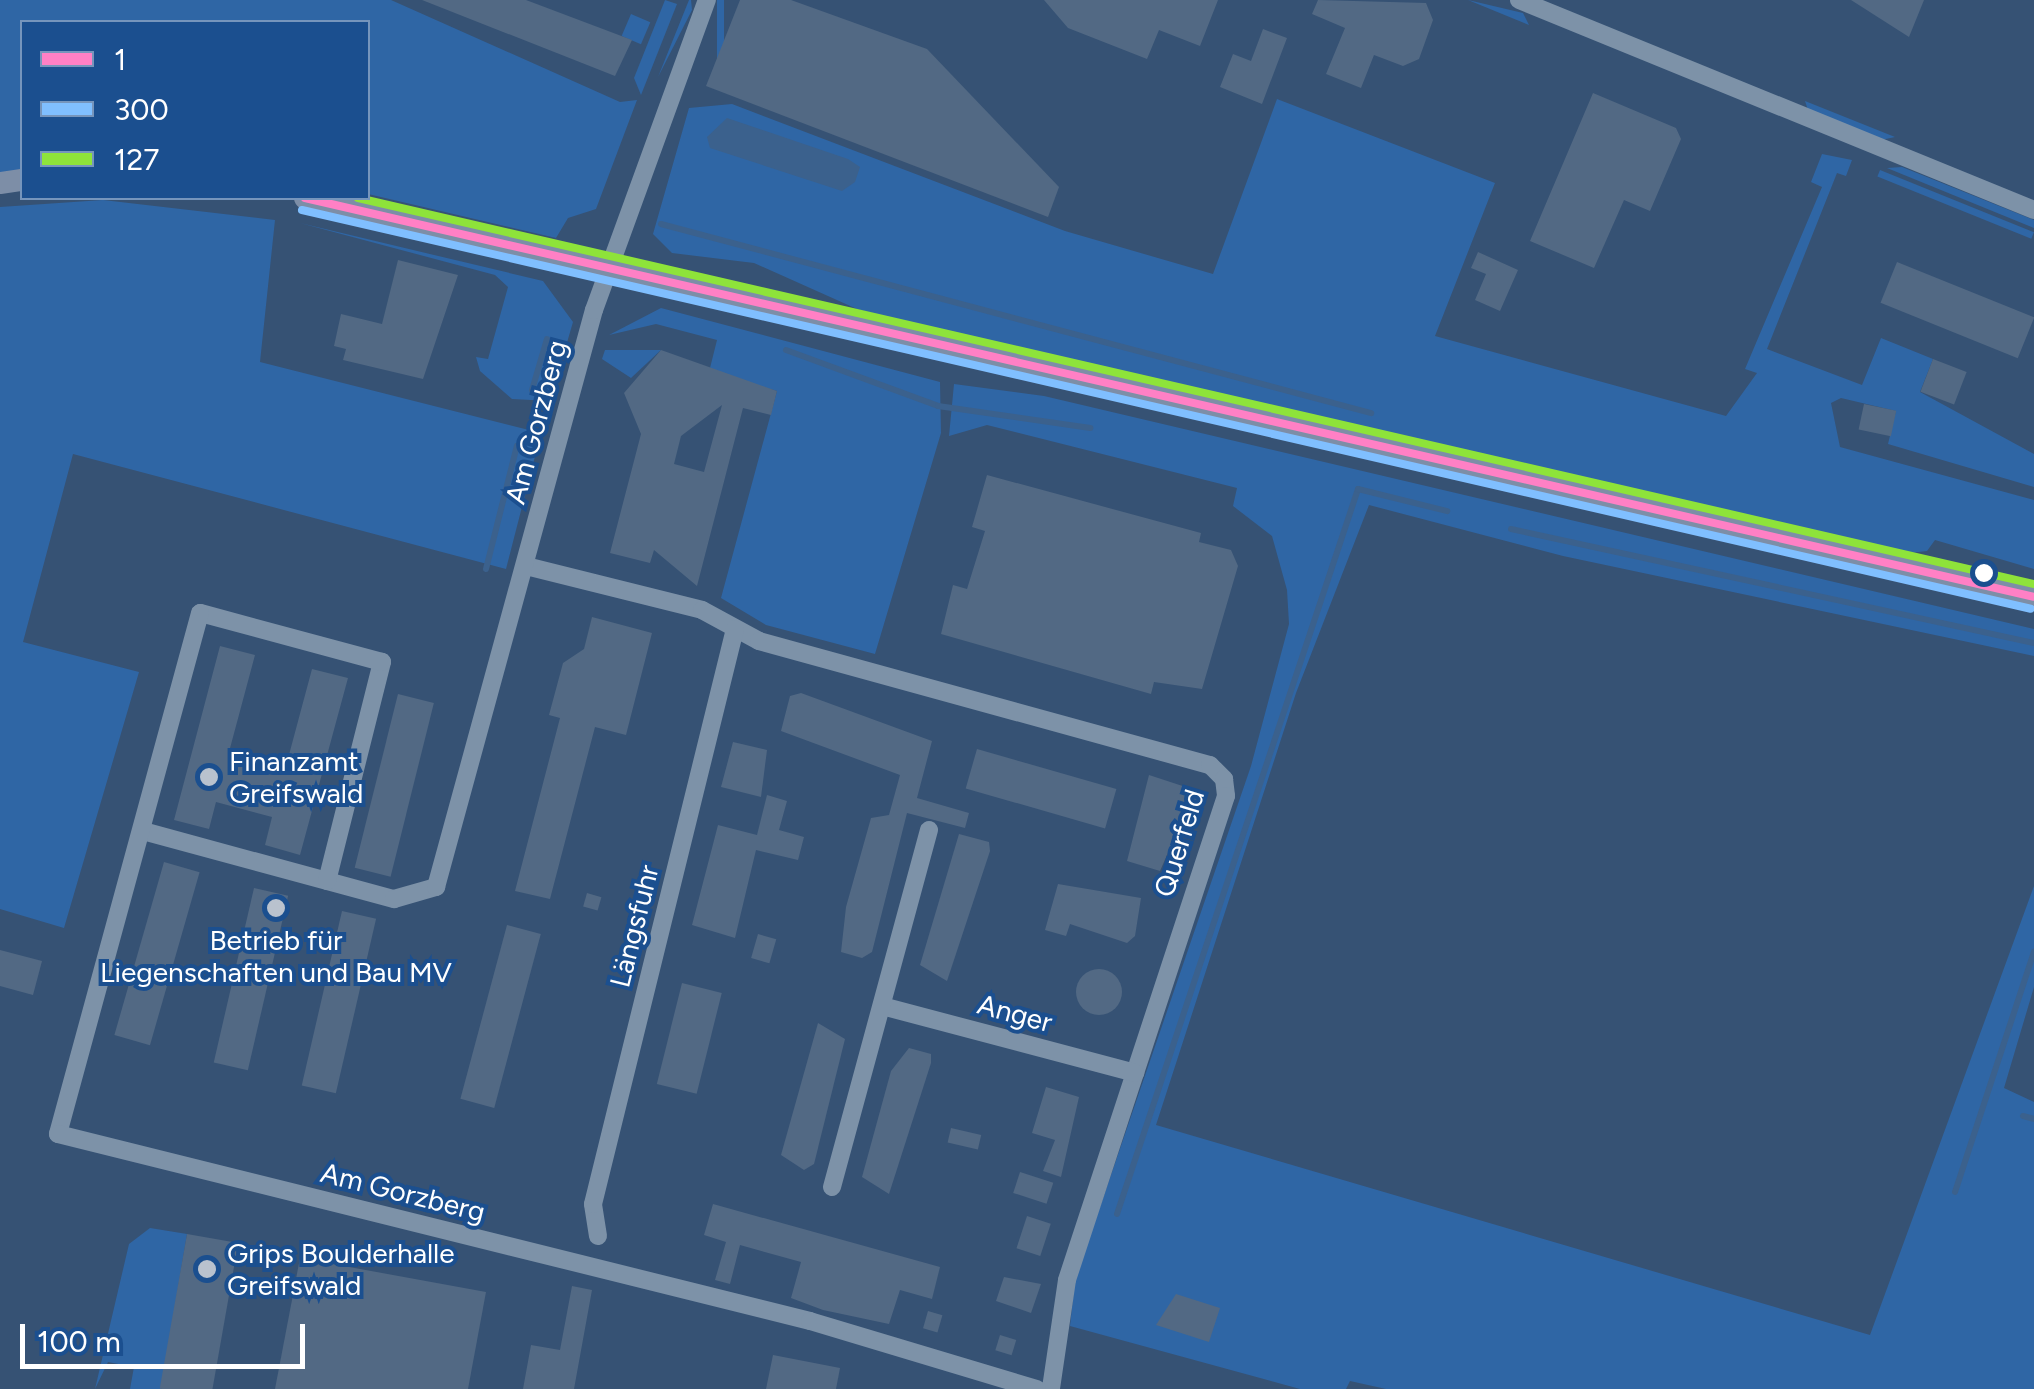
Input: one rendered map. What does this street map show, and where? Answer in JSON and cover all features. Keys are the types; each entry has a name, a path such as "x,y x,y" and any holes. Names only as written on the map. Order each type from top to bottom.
{"main road":[{"path":"314,200 2034,596"}],"street":[{"name":"Am Gorzberg","path":"143,831 394,900 436,887 608,266 707,0"},
{"path":"1519,0 2034,210"},
{"path":"526,566 702,610 736,629"},
{"name":"Am Gorzberg","path":"327,880 382,662 200,613 58,1134 810,1322 1037,1389"},
{"name":"Querfeld","path":"736,629 759,641 1210,765 1224,779 1067,1280 1051,1389"},
{"name":"Längsfuhr","path":"598,1236 594,1204 736,629"},
{"path":"832,1187 929,830"},
{"name":"Anger","path":"882,1006 1135,1073"}],"shaded area":[{"path":"0,0 391,0 620,102 637,100 596,209 568,218 556,238 370,194 370,20 20,20 20,171 0,174"},
{"path":"665,0 677,4 641,95 634,78"},
{"path":"689,0 692,10 658,77"},
{"path":"717,0 724,0 724,73 717,73"},
{"path":"1468,0 1523,13 1529,25"},
{"path":"631,14 650,22 641,44 622,36"},
{"path":"1277,99 1495,183 1435,336 1726,416 1757,373 1745,369 1822,187 1811,182 1822,154 1852,160 1846,176 1837,173 1767,349 1862,385 1881,338 1933,359 1920,392 2034,454 2034,487 1888,444 1896,411 1841,398 1831,403 1840,447 2034,500 2034,569 1935,540 1927,551 1901,554 994,346 857,309 754,263 672,253 653,234 689,108 732,104 1065,231 1213,274"},
{"path":"1805,101 1895,137 1881,140 1808,110"},
{"path":"727,118 848,159 860,167 855,182 842,191 710,148 707,137"},
{"path":"1902,167 2034,220 2034,228 1887,168"},
{"path":"1880,170 2034,232 2031,239 1877,176"},
{"path":"103,200 275,220 260,362 541,433 506,569 73,454 23,642 139,672 64,928 0,909 0,207"},
{"path":"300,223 543,281 573,322 550,401 512,399 480,371 476,357 488,359 508,287 495,275"},
{"path":"661,308 940,382 941,433 875,654 766,625 721,598 777,391 709,372 717,340 656,324 609,335"},
{"path":"605,350 661,350 631,378 602,359"},
{"path":"954,384 1044,396 2034,629 2034,656 1563,556 1369,505 1296,693 1156,1125 1870,1335 2034,886 2034,987 2004,1088 2034,1102 2034,1389 1386,1389 1350,1381 1346,1389 1300,1389 1070,1326 1075,1280 1251,766 1289,624 1287,590 1272,536 1233,506 1237,488 987,425 949,436"},
{"path":"150,1228 187,1234 161,1389 130,1389 134,1367 108,1362 95,1389 129,1244"}],"building":[{"path":"422,0 526,0 632,40 615,76"},
{"path":"740,0 791,0 927,49 1059,187 1048,217 706,86"},
{"path":"1044,0 1218,0 1200,46 1159,30 1147,59 1068,28"},
{"path":"1318,0 1426,3 1433,20 1419,59 1403,66 1374,55 1361,88 1326,74 1345,28 1312,14"},
{"path":"1851,0 1924,0 1909,37"},
{"path":"1263,29 1287,38 1262,104 1220,87 1233,54 1251,61"},
{"path":"1593,93 1676,128 1681,139 1650,211 1624,200 1594,268 1530,241"},
{"path":"1478,252 1518,270 1500,311 1475,300 1486,274 1471,268"},
{"path":"398,260 458,275 423,379 343,360 346,349 334,346 341,314 382,324"},
{"path":"1897,262 2034,317 2018,358 1881,303"},
{"path":"661,350 777,391 771,415 743,408 697,586 654,550 650,563 610,553 641,434 624,393","holes":["722,405 704,472 674,464 681,436"]},
{"path":"1933,359 1967,372 1954,405 1920,392"},
{"path":"1864,404 1896,411 1891,436 1859,429"},
{"path":"987,475 1201,533 1199,542 1231,550 1238,566 1202,689 1154,682 1151,694 941,634 953,585 967,589 985,531 972,527"},
{"path":"592,617 652,633 626,735 595,727 550,899 515,891 560,718 549,715 563,663 584,649"},
{"path":"220,646 255,655 229,752 286,766 312,669 348,678 300,855 265,845 272,817 216,802 209,829 174,820"},
{"path":"801,693 932,741 917,798 969,813 965,828 907,813 872,952 862,958 841,952 846,907 871,818 889,815 900,775 781,731 790,696"},
{"path":"398,694 434,703 391,877 355,868"},
{"path":"733,742 767,750 761,797 721,787"},
{"path":"977,749 1116,789 1105,828 966,788"},
{"path":"1149,775 1207,794 1198,821 1184,816 1160,871 1127,861"},
{"path":"767,795 787,801 779,830 804,837 798,860 756,850 735,938 692,925 718,825 757,835"},
{"path":"959,834 989,842 990,851 947,981 920,965"},
{"path":"164,862 200,872 150,1045 114,1035"},
{"path":"1058,884 1141,898 1135,936 1127,943 1070,924 1066,936 1045,930"},
{"path":"254,888 288,896 248,1070 214,1062"},
{"path":"587,893 601,897 598,911 583,906"},
{"path":"342,911 376,919 336,1093 302,1085"},
{"path":"507,925 541,934 494,1108 460,1099"},
{"path":"758,934 776,939 769,963 751,958"},
{"path":"0,950 42,961 33,995 0,986"},
{"path":"1099,969 1116,975 1122,992 1116,1009 1099,1015 1082,1009 1076,992 1082,975"},
{"path":"682,983 722,993 697,1094 657,1084"},
{"path":"818,1023 845,1039 814,1164 804,1170 781,1155"},
{"path":"909,1048 931,1054 931,1063 889,1194 862,1177 891,1071"},
{"path":"1046,1087 1079,1097 1061,1177 1043,1171 1055,1140 1032,1133"},
{"path":"951,1128 981,1135 978,1150 948,1143"},
{"path":"1020,1172 1053,1183 1046,1204 1013,1193"},
{"path":"713,1204 940,1267 932,1299 900,1290 889,1324 823,1310 791,1298 801,1262 740,1245 730,1284 715,1280 726,1242 704,1235"},
{"path":"1027,1216 1051,1224 1040,1256 1016,1248"},
{"path":"187,1234 238,1243 212,1389 160,1389"},
{"path":"300,1258 486,1292 468,1389 275,1389"},
{"path":"1004,1277 1041,1284 1031,1313 996,1301"},
{"path":"572,1286 592,1290 574,1389 523,1389 531,1345 560,1350"},
{"path":"1176,1294 1220,1308 1209,1342 1156,1325"},
{"path":"928,1311 942,1315 937,1332 923,1328"},
{"path":"1000,1335 1016,1340 1012,1355 995,1350"},
{"path":"773,1355 840,1368 836,1389 766,1389"}],"waterway":[{"path":"661,224 1371,413"},
{"path":"532,390 547,339"},
{"path":"786,350 938,406 1090,428"},
{"path":"486,569 517,446"},
{"path":"1117,1214 1358,489 1447,511"},
{"path":"1511,529 2034,643"},
{"path":"1955,1192 2034,952"},
{"path":"2023,1116 2034,1119"}],"transit line":[{"name":"1","path":"314,200 2034,597"},
{"name":"127","path":"367,200 2034,584"},
{"name":"300","path":"302,210 2031,609"}],"place":[{"name":"Finanzamt Greifswald","path":"209,777"},
{"name":"Betrieb für Liegenschaften und Bau MV","path":"276,908"},
{"name":"Grips Boulderhalle Greifswald","path":"207,1269"}]}
